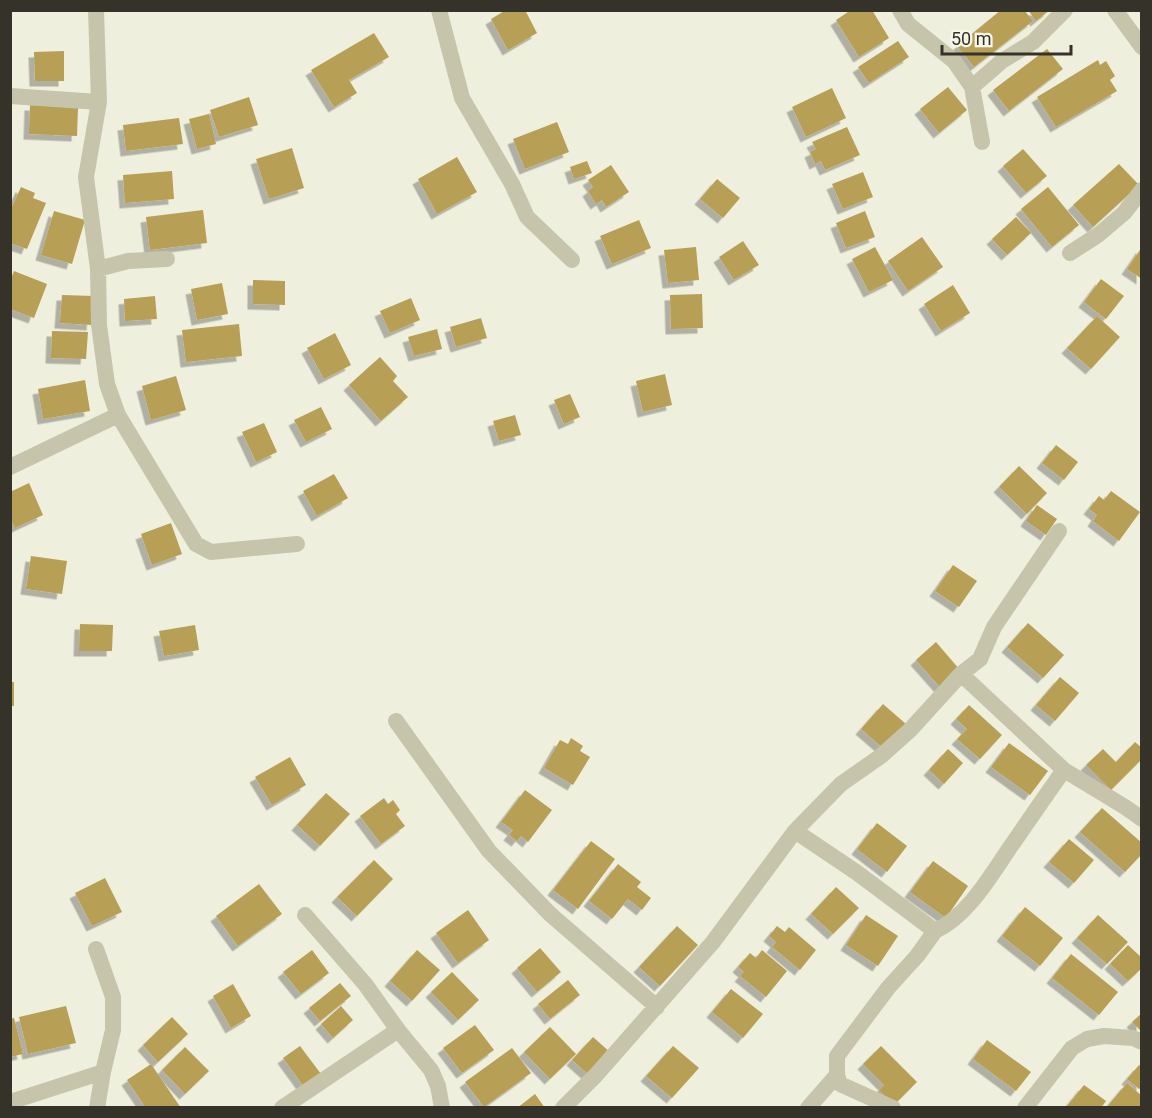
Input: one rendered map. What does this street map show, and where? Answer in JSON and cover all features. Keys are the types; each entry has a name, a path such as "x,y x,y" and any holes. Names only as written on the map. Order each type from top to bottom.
{"street":[{"path":"96,10 99,102 86,177 98,269 99,325 107,384 118,415 196,544 210,552 297,544"},
{"path":"439,10 462,98 512,184 526,217 572,260"},
{"path":"900,10 908,24 954,61 972,87 982,142"},
{"path":"972,87 1002,61 1033,42 1065,10"},
{"path":"1115,10 1142,47"},
{"path":"10,96 99,102"},
{"path":"1070,253 1098,235 1124,213 1142,190"},
{"path":"98,269 128,261 167,259"},
{"path":"10,466 118,415"},
{"path":"563,1107 596,1075 712,942 795,831 841,784 881,756 910,730 961,674 980,659 994,627 1059,531"},
{"path":"961,674 1064,770 1142,819"},
{"path":"396,721 489,852 550,914 657,1007"},
{"path":"893,1107 840,1084 837,1075 837,1056 888,988 917,956 935,931 946,926 962,912 983,886 1064,770"},
{"path":"795,831 856,872 935,931"},
{"path":"305,915 365,984 398,1030 431,1070 438,1086 441,1107"},
{"path":"96,949 113,997 113,1030 97,1107"},
{"path":"282,1107 398,1030"},
{"path":"1025,1107 1072,1048 1087,1039 1104,1036 1133,1038 1142,1042"},
{"path":"10,1102 103,1072"},
{"path":"808,1107 837,1075"}],"building":[{"path":"506,10 525,10 537,33 508,50 491,19"},
{"path":"851,10 872,10 889,38 859,57 836,20"},
{"path":"1001,10 1024,10 1033,21 974,67 957,46"},
{"path":"1028,10 1050,10 1036,21"},
{"path":"374,33 389,57 349,80 357,93 334,107 311,70"},
{"path":"898,41 909,57 869,83 858,67"},
{"path":"1047,49 1063,69 1009,111 993,90"},
{"path":"64,51 64,81 35,81 34,52"},
{"path":"1098,60 1100,65 1106,61 1115,76 1110,80 1117,91 1056,127 1037,97"},
{"path":"948,87 967,110 939,133 920,109"},
{"path":"832,88 846,118 806,137 792,107"},
{"path":"249,97 258,125 219,137 210,110"},
{"path":"30,105 78,107 77,136 29,134"},
{"path":"209,114 216,144 197,149 189,119"},
{"path":"179,118 183,144 126,151 123,125"},
{"path":"557,122 569,152 525,169 513,139"},
{"path":"847,127 860,155 825,170 821,161 815,164 810,152 816,149 812,142"},
{"path":"292,148 304,188 269,199 256,159"},
{"path":"1023,149 1047,176 1026,193 1003,166"},
{"path":"457,157 477,192 437,214 418,179"},
{"path":"587,161 592,173 574,179 570,167"},
{"path":"1119,164 1139,185 1093,227 1073,205"},
{"path":"611,165 629,192 606,207 602,200 596,204 588,191 593,187 588,180"},
{"path":"172,171 174,199 125,203 123,175"},
{"path":"863,172 873,197 843,209 832,184"},
{"path":"717,179 740,198 723,218 700,199"},
{"path":"21,187 35,193 33,198 46,203 27,249 10,243 10,211"},
{"path":"1048,187 1079,225 1052,247 1021,209"},
{"path":"203,210 207,243 150,250 146,217"},
{"path":"54,211 85,220 72,264 41,255"},
{"path":"865,211 875,237 846,248 836,223"},
{"path":"1016,217 1031,233 1007,255 992,239"},
{"path":"639,220 651,248 612,264 600,236"},
{"path":"922,237 943,267 908,291 888,261"},
{"path":"743,241 759,265 734,280 719,257"},
{"path":"696,247 699,280 668,283 664,250"},
{"path":"875,247 893,280 869,292 852,259"},
{"path":"1142,247 1142,279 1127,269"},
{"path":"14,271 47,284 34,318 10,309 10,281"},
{"path":"1101,279 1124,296 1106,319 1084,302"},
{"path":"253,280 285,281 285,305 253,304"},
{"path":"222,283 228,314 197,320 191,289"},
{"path":"953,285 970,313 941,331 924,304"},
{"path":"702,294 703,328 671,329 670,295"},
{"path":"62,295 94,296 92,325 60,323"},
{"path":"155,296 157,319 125,321 124,299"},
{"path":"411,298 420,320 390,333 380,311"},
{"path":"1097,316 1120,337 1091,369 1067,348"},
{"path":"481,318 487,338 456,347 450,327"},
{"path":"239,324 242,356 186,362 182,330"},
{"path":"437,329 442,349 414,356 408,337"},
{"path":"52,331 88,332 86,359 51,358"},
{"path":"335,333 351,365 324,379 307,348"},
{"path":"380,357 397,376 393,381 408,397 381,421 349,385"},
{"path":"665,374 672,405 643,412 636,381"},
{"path":"176,376 186,410 151,420 142,386"},
{"path":"85,380 90,411 43,419 38,389"},
{"path":"570,394 580,417 564,424 554,400"},
{"path":"321,407 332,429 306,442 294,420"},
{"path":"515,415 521,435 499,441 493,421"},
{"path":"264,423 277,452 256,462 242,432"},
{"path":"1056,445 1078,462 1064,480 1042,463"},
{"path":"1019,466 1047,493 1027,514 999,487"},
{"path":"334,474 348,498 317,516 303,491"},
{"path":"29,483 43,515 15,528 10,518 10,492"},
{"path":"1111,491 1140,512 1119,541 1093,521 1097,515 1089,509 1099,496 1104,500"},
{"path":"1037,505 1057,519 1046,535 1026,521"},
{"path":"171,523 182,554 152,565 141,534"},
{"path":"31,556 67,561 62,594 26,589"},
{"path":"953,565 977,581 959,607 935,591"},
{"path":"1028,623 1064,655 1043,678 1007,647"},
{"path":"80,624 113,625 112,651 79,651"},
{"path":"195,625 199,650 164,656 159,631"},
{"path":"936,642 960,670 940,687 916,660"},
{"path":"1060,677 1079,693 1055,721 1036,705"},
{"path":"10,682 14,682 14,706 10,706"},
{"path":"883,704 906,724 884,749 861,729"},
{"path":"969,705 1002,735 980,759 957,739 967,729 956,719"},
{"path":"571,738 583,746 580,751 590,757 573,785 544,768 560,740 568,744"},
{"path":"1135,742 1142,748 1142,759 1111,790 1086,765 1103,749 1116,762"},
{"path":"1009,743 1048,771 1030,795 991,767"},
{"path":"948,749 963,763 944,784 929,770"},
{"path":"290,757 306,785 272,805 255,777"},
{"path":"525,790 552,810 528,842 521,836 517,841 509,835 513,830 501,822"},
{"path":"326,793 350,814 320,846 297,825"},
{"path":"384,798 388,804 393,800 400,810 396,814 405,826 381,844 360,816"},
{"path":"1102,808 1142,843 1142,854 1125,872 1080,832"},
{"path":"877,823 907,846 887,872 857,849"},
{"path":"1069,839 1094,860 1074,883 1049,862"},
{"path":"591,841 615,859 578,909 553,890"},
{"path":"374,860 393,879 357,916 337,897"},
{"path":"933,861 968,886 946,918 910,892"},
{"path":"618,864 641,882 637,887 651,898 642,910 628,899 612,919 589,901"},
{"path":"105,878 122,912 92,926 75,893"},
{"path":"259,884 282,914 238,946 216,916"},
{"path":"836,887 859,908 833,934 811,914"},
{"path":"1025,907 1063,938 1040,966 1002,936"},
{"path":"468,910 489,940 458,963 436,933"},
{"path":"866,915 898,936 878,966 846,945"},
{"path":"1098,915 1128,942 1107,964 1077,938"},
{"path":"677,926 698,945 660,986 639,967"},
{"path":"777,926 785,932 789,927 816,950 800,970 772,947 776,942 769,936"},
{"path":"1128,945 1142,958 1142,968 1128,981 1110,964"},
{"path":"540,948 561,972 537,992 517,968"},
{"path":"312,950 329,973 301,994 283,972"},
{"path":"417,950 440,970 412,1001 390,981"},
{"path":"762,950 787,971 766,997 740,976 744,972 738,967 750,953 756,958"},
{"path":"1071,954 1118,992 1099,1015 1052,978"},
{"path":"452,972 479,1000 458,1020 431,992"},
{"path":"568,980 580,995 550,1019 538,1004"},
{"path":"340,983 351,996 320,1021 309,1008"},
{"path":"233,984 251,1016 231,1028 213,996"},
{"path":"731,989 763,1014 743,1038 712,1012"},
{"path":"66,1006 76,1043 28,1054 19,1017"},
{"path":"341,1006 353,1020 333,1038 321,1024"},
{"path":"1142,1013 1142,1032 1132,1022"},
{"path":"172,1017 188,1034 158,1062 143,1045"},
{"path":"14,1018 23,1054 10,1057 10,1019"},
{"path":"475,1025 494,1050 462,1073 443,1048"},
{"path":"550,1027 576,1054 550,1079 524,1052"},
{"path":"593,1037 611,1053 590,1076 572,1060"},
{"path":"987,1040 1031,1072 1016,1091 973,1059"},
{"path":"300,1046 321,1074 304,1087 283,1058"},
{"path":"673,1046 699,1068 672,1098 646,1076"},
{"path":"881,1046 917,1082 894,1105 879,1090 884,1085 863,1064"},
{"path":"185,1047 209,1071 185,1094 162,1070"},
{"path":"512,1048 531,1073 484,1107 465,1082"},
{"path":"151,1064 181,1108 146,1108 127,1080"},
{"path":"1139,1065 1142,1067 1142,1087 1139,1089 1127,1079"},
{"path":"1127,1083 1142,1096 1142,1108 1106,1108"},
{"path":"1084,1085 1106,1101 1101,1108 1069,1108 1067,1106"},
{"path":"535,1094 545,1108 517,1108"}]}
